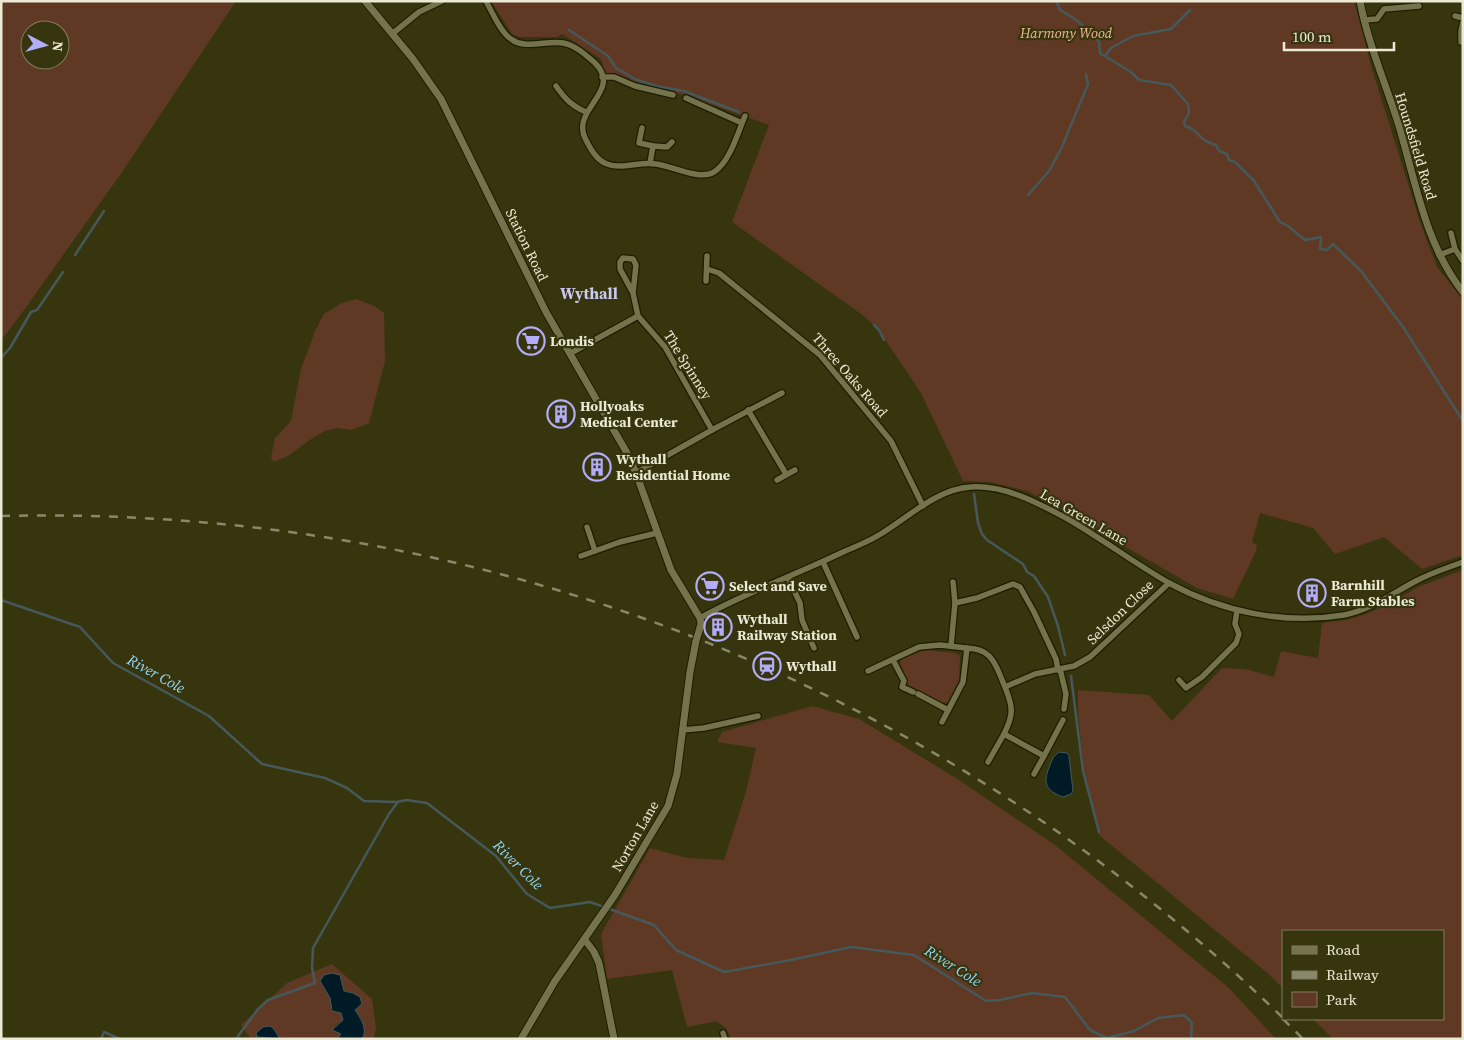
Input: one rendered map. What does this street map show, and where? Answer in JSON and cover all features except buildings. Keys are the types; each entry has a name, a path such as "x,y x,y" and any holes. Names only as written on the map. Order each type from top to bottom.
{"street":[{"name":"Station Road","path":"365,1 413,58 440,98 533,287 636,473 671,570 700,618"},
{"path":"392,34 419,12 442,1"},
{"path":"486,1 510,39 522,44 564,43 574,47 601,71 602,87 600,95 586,112 582,128 584,136 595,156 603,162 614,166 650,163 694,174 705,175 713,173 725,161 745,116"},
{"name":"Houndsfield Road","path":"1360,1 1370,44 1398,125 1428,230 1449,274 1463,292"},
{"path":"1364,20 1377,18 1384,9 1419,6"},
{"path":"1455,16 1463,18"},
{"path":"1461,42 1463,22"},
{"path":"602,77 614,77 635,86 673,95"},
{"path":"556,86 566,100 586,112"},
{"path":"686,98 742,123"},
{"path":"642,128 640,143 667,147 672,142"},
{"path":"650,163 653,146"},
{"path":"1450,233 1455,248 1463,261"},
{"path":"1439,256 1455,248"},
{"path":"706,281 707,256"},
{"name":"The Spinney","path":"633,293 636,265 633,259 623,258 620,262 620,269 633,293 638,316 665,347 712,430"},
{"name":"Three Oaks Road","path":"707,269 720,273 820,355 891,441 923,506"},
{"path":"571,353 638,316"},
{"path":"636,473 782,393"},
{"path":"748,410 786,474"},
{"path":"777,480 795,470"},
{"name":"Lea Green Lane","path":"700,618 878,536 923,506 948,493 965,488 983,487 1033,501 1086,530 1169,583 1237,610 1288,618 1317,618 1347,614 1368,606 1435,572 1463,562"},
{"path":"588,527 595,551"},
{"path":"581,556 620,542 657,532"},
{"path":"822,562 857,637"},
{"path":"788,578 800,603 802,620 814,648"},
{"path":"951,646 955,603 953,582"},
{"name":"Selsdon Close","path":"1005,686 1035,674 1074,666 1090,658 1169,583"},
{"path":"955,603 977,598 1009,584 1020,587 1056,659 1066,694 1064,709"},
{"path":"1179,680 1186,688 1202,677 1236,643 1239,634 1235,624 1237,610"},
{"name":"Norton Lane","path":"521,1039 555,981 611,901 668,806 677,774 696,641 701,624 700,618"},
{"path":"868,671 927,645 981,650 991,657 1005,686 1012,711 1004,734 988,762"},
{"path":"942,722 963,682 967,648"},
{"path":"893,660 904,681 902,687 948,710"},
{"path":"682,730 702,729 758,716"},
{"path":"1034,774 1063,720"},
{"path":"1004,734 1044,756"},
{"path":"585,940 594,952 603,977 614,1039"}],"green space":[{"path":"1,1 236,1 120,175 1,340"},
{"name":"Harmony Wood","path":"491,1 1354,1 1372,69 1420,222 1437,267 1463,300 1463,555 1422,569 1384,537 1335,554 1313,528 1260,513 1252,542 1257,545 1256,551 1233,599 1197,588 1027,491 990,482 963,481 921,393 878,329 864,316 732,222 769,125 687,96 605,74 601,59 562,34 557,37 520,37 512,34"},
{"path":"356,299 374,306 384,313 385,361 369,423 352,430 337,428 325,431 288,456 274,462 271,457 275,438 291,421 301,369 316,329 324,314 342,303"},
{"path":"1463,570 1463,1039 1333,1039 1314,1020 1444,1020 1444,930 1282,930 1282,987 1099,835 1084,771 1078,713 1078,690 1149,695 1172,721 1222,668 1245,669 1274,677 1281,651 1318,658 1322,623 1347,620 1366,614 1395,601 1418,587"},
{"path":"925,650 955,653 960,656 959,680 948,702 942,703 906,684 906,677 900,664 902,659"},
{"path":"812,706 859,719 956,778 1055,845 1229,988 1276,1039 731,1039 726,1028 716,1021 687,1027 672,970 607,979 601,934 650,848 687,858 724,860 746,792 756,748 717,742 722,732"},
{"path":"332,964 372,999 376,1029 373,1039 362,1039 364,1036 361,1018 355,1010 353,993 343,990 342,983 320,981 331,1003 341,1013 344,1020 335,1025 335,1032 341,1034 337,1039 290,1039 287,1037 280,1039 274,1029 258,1037 267,1039 251,1039 241,1025 287,983"}],"water":[{"path":"1059,752 1067,753 1069,756 1073,791 1071,794 1063,797 1052,791 1046,781 1046,776 1054,756"},
{"path":"332,973 340,975 344,991 360,997 362,1004 355,1010 364,1028 362,1039 337,1039 341,1034 332,1030 343,1020 341,1013 332,1011 330,998 320,981 324,975"},
{"path":"270,1026 280,1039 257,1037 256,1033 263,1027"}],"waterway":[{"path":"1056,1 1060,10 1075,19 1099,41 1101,54"},
{"path":"1105,56 1111,48 1133,36 1171,29 1190,10"},
{"path":"569,30 608,56 616,68 635,79 656,86 684,91 739,112"},
{"path":"1103,55 1131,72 1139,80 1171,85 1188,104 1189,113 1184,122 1185,126 1194,130 1206,141 1216,145 1219,151 1227,154 1229,160 1235,162 1254,181 1280,222 1305,240 1321,237 1320,249 1327,250 1333,244 1361,271 1403,327 1463,421"},
{"path":"1028,195 1049,171 1062,147 1088,84 1086,74"},
{"path":"75,255 104,211"},
{"path":"1,358 10,348 31,312 37,310 63,272"},
{"path":"874,325 878,329"},
{"path":"879,330 884,340"},
{"path":"974,494 978,523 982,534 987,540 1023,564 1027,572 1034,576 1048,597 1065,655"},
{"name":"River Cole","path":"1,600 80,627 113,663 209,716 262,764 325,778 347,788 364,801 397,802 406,800 427,803 496,856 527,894 550,908 590,902 654,925 676,950 724,972 851,947 914,955 986,1001 1032,993 1065,997 1090,1030 1107,1038 1134,1031 1158,1018 1184,1015 1192,1023 1191,1039"},
{"path":"1071,676 1083,771 1099,832"},
{"path":"236,1039 258,1009 268,1000 315,983 312,968 313,948 397,803"},
{"path":"101,1039 104,1032 120,1039"}],"railway":[{"path":"1,516 180,520 355,542 527,581 693,637 853,709 1005,797 1149,900 1282,1017"},
{"path":"1284,1020 1303,1039"}],"place":[{"name":"Londis","path":"531,341"},
{"name":"Hollyoaks Medical Center","path":"561,414"},
{"name":"Wythall Residential Home","path":"597,467"},
{"name":"Select and Save","path":"710,586"},
{"name":"Barnhill Farm Stables","path":"1312,593"},
{"name":"Wythall Railway Station","path":"718,627"},
{"name":"Wythall","path":"767,666"}],"district":[{"name":"Wythall","path":"589,293"}]}
